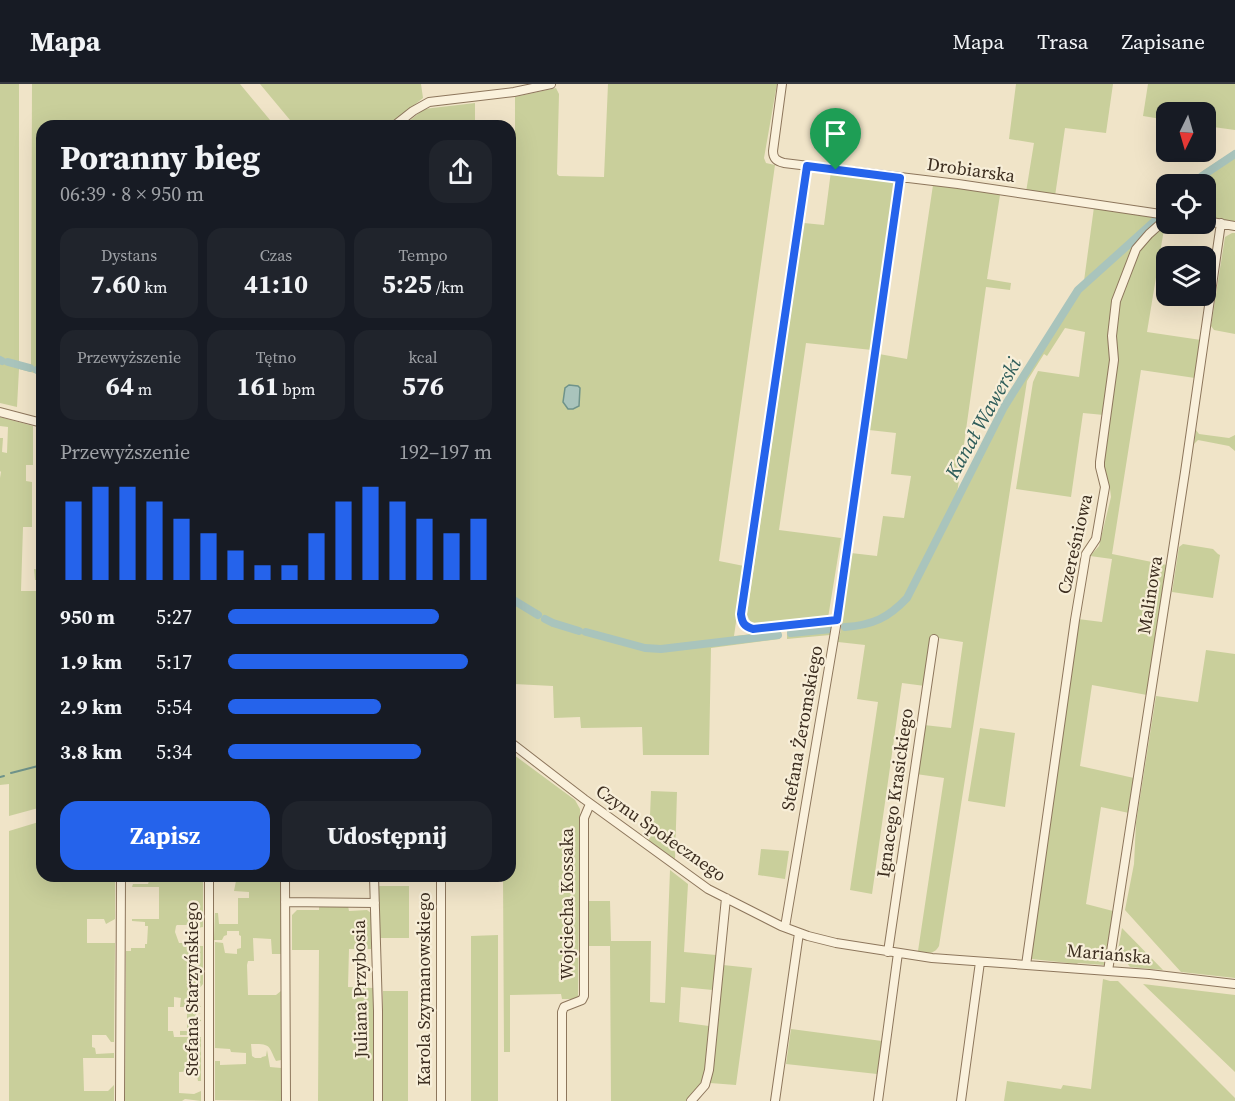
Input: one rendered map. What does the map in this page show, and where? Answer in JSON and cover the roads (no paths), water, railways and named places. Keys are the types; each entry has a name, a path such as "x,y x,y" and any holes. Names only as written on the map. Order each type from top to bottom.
{"street":[{"path":"402,120 429,102 514,92 551,84"},
{"name":"Drobiarska","path":"782,84 773,156 784,164 958,184 1156,215"},
{"path":"807,166 741,614 746,627 753,629 837,620"},
{"name":"Stefana Żeromskiego","path":"785,927 837,620 900,178"},
{"path":"1216,222 1235,226"},
{"name":"Malinowa","path":"1108,971 1221,223"},
{"name":"Czereśniowa","path":"1026,965 1075,620 1086,554 1096,539 1105,487 1100,462 1114,360 1112,336 1116,302 1136,249 1156,227"},
{"path":"0,412 36,421"},
{"name":"Ignacego Krasickiego","path":"888,952 934,639"},
{"name":"Czynu Społecznego","path":"516,747 703,886 785,927 820,939 888,952 980,962"},
{"name":"Wojciecha Kossaka","path":"562,1101 562,1012 564,1007 582,1000 584,996 584,819 590,804"},
{"path":"120,1101 121,882"},
{"name":"Stefana Starzyńskiego","path":"209,882 209,1101"},
{"path":"285,882 286,1101"},
{"name":"Juliana Przybosia","path":"375,882 378,1101"},
{"name":"Karola Szymanowskiego","path":"441,882 441,1101"},
{"path":"691,1101 705,1085 709,1070 726,898"},
{"path":"285,902 375,903"},
{"path":"775,1101 799,933"},
{"path":"878,1101 898,953"},
{"path":"961,1101 980,962"},
{"name":"Mariańska","path":"980,962 1108,971 1235,984"}],"water":[{"path":"569,385 580,388 579,406 573,409 568,409 563,402 565,388"}],"waterway":[{"name":"Kanał Wawerski","path":"1205,174 1235,154"},
{"name":"Kanał Wawerski","path":"845,627 879,619 893,611 907,598 1004,407 1078,290 1156,220"},
{"name":"Kanał Wawerski","path":"8,362 30,368"},
{"name":"Kanał Wawerski","path":"516,602 538,615"},
{"name":"Kanał Wawerski","path":"545,619 579,631"},
{"name":"Kanał Wawerski","path":"791,633 832,629"},
{"name":"Kanał Wawerski","path":"586,632 645,648 661,649 778,635"},
{"path":"11,773 36,767"},
{"path":"0,777 4,776"}]}
